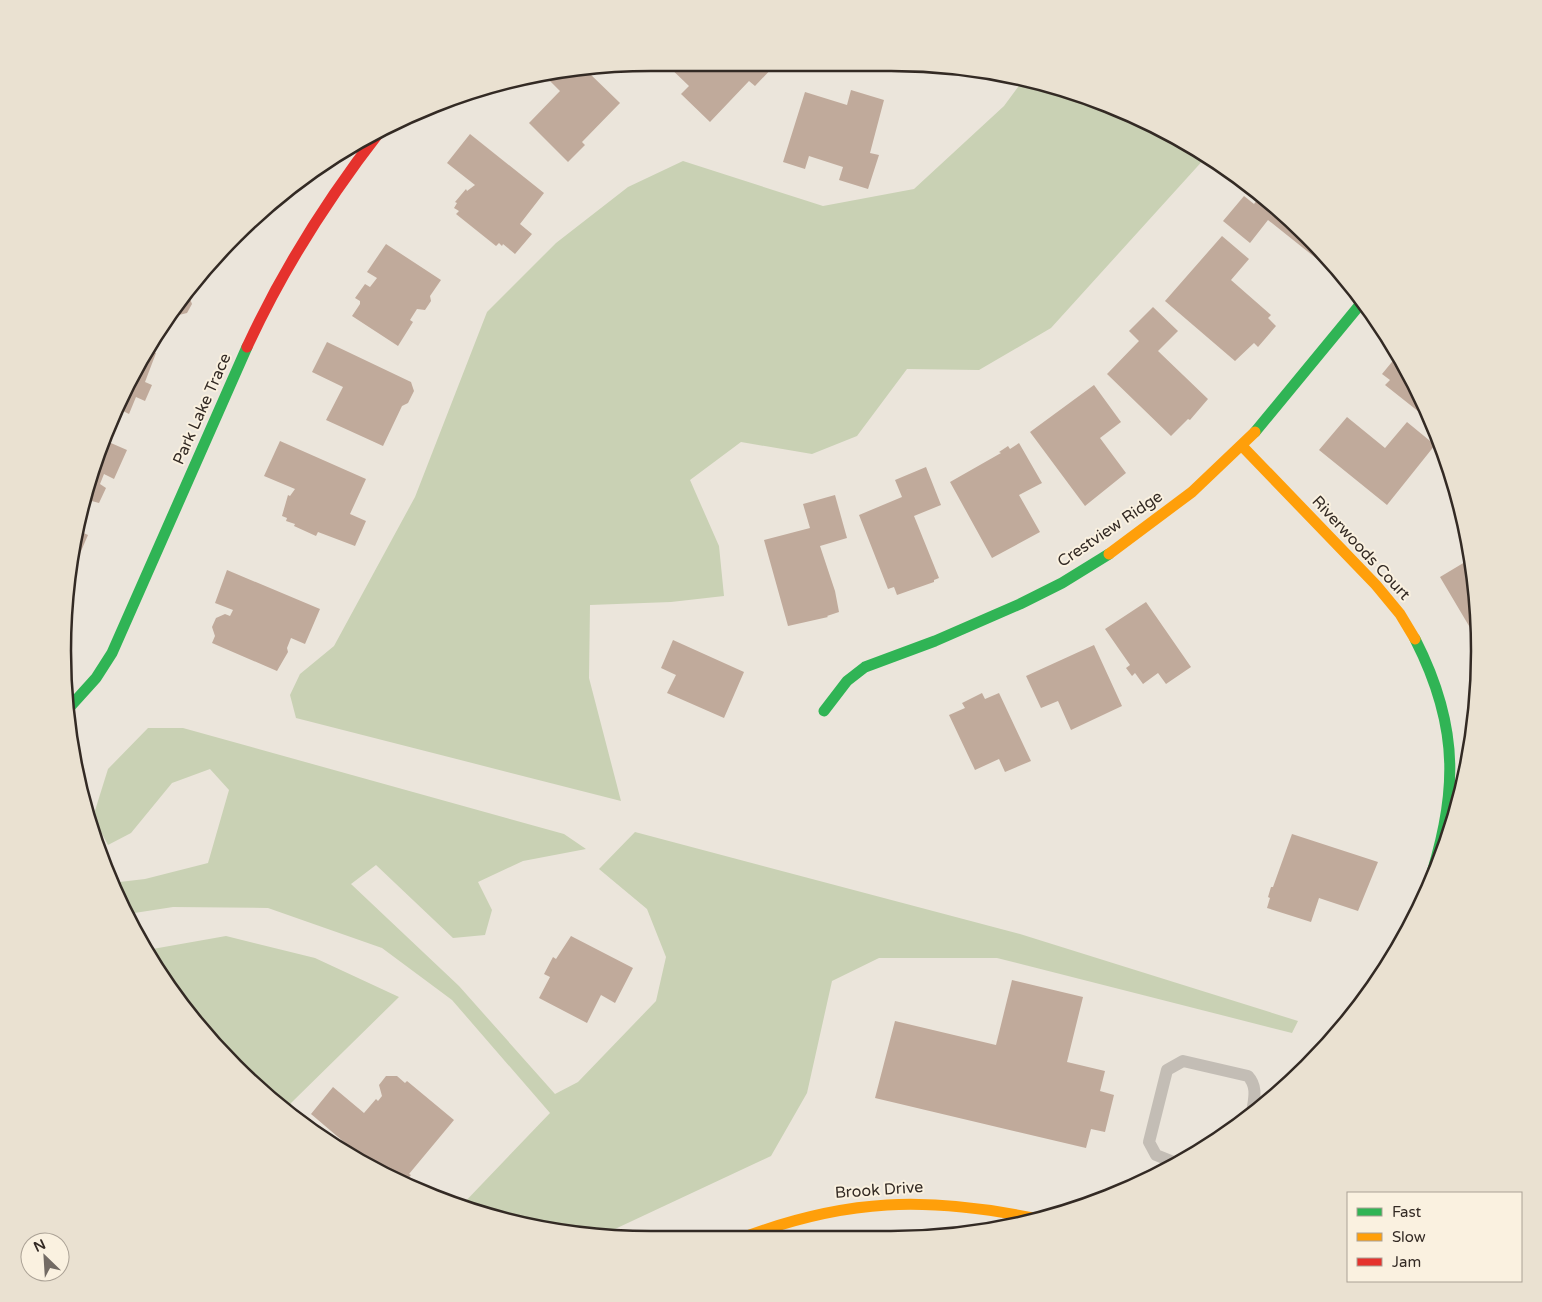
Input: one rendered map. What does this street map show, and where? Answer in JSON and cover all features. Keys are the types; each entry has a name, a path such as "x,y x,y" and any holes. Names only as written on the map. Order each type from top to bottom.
{"street":[{"name":"Park Lake Trace","path":"73,703 96,678 112,653 258,324 288,266 323,209 371,144"},
{"name":"Crestview Ridge","path":"824,711 840,686 864,668 992,617 1047,591 1100,560 1150,525 1197,487 1242,446 1281,403 1358,308"},
{"name":"Riverwoods Court","path":"1242,446 1380,589 1417,642 1431,670 1441,701 1448,733 1450,788 1445,819"},
{"name":"Brook Drive","path":"758,1231 777,1223 829,1209 889,1204 947,1202 1019,1216"}],"lane":[{"path":"1168,1160 1156,1155 1149,1142 1167,1070 1183,1061 1248,1076 1252,1081 1255,1092 1253,1103"}],"green space":[{"path":"1019,86 1041,91 1113,115 1147,131 1202,162 1051,328 979,370 907,369 857,436 812,454 741,442 690,480 719,546 724,596 671,602 590,605 589,678 621,801 296,718 290,695 300,674 334,646 415,497 487,312 556,243 628,187 683,161 823,206 914,189 1004,106"},
{"path":"148,728 183,728 564,834 586,849 523,861 478,882 492,910 485,935 453,938 376,865 351,884 459,986 555,1094 578,1082 656,1001 666,957 647,909 599,869 635,832 1020,934 1298,1021 1292,1033 997,958 879,958 832,981 807,1093 771,1156 613,1230 538,1220 466,1200 550,1113 452,1000 382,948 268,908 173,907 134,913 119,882 145,879 208,863 229,790 210,769 172,783 131,833 108,845 100,830 94,812 108,769"},
{"path":"226,936 315,958 399,997 291,1103 291,1106 241,1061 215,1033 191,1004 154,949"}],"building":[{"path":"673,71 769,71 755,86 749,81 710,122 681,94 689,86"},
{"path":"590,74 620,103 582,142 585,145 568,162 529,123 560,91 549,80"},
{"path":"851,90 884,100 870,153 879,155 868,189 839,180 843,167 809,156 805,169 783,162 805,92 847,105"},
{"path":"470,134 544,193 520,224 532,234 515,254 503,244 502,246 499,243 496,246 456,214 459,211 454,208 457,203 455,202 466,189 467,191 475,185 447,163"},
{"path":"1244,196 1254,204 1256,201 1273,215 1320,261 1268,220 1250,243 1223,221"},
{"path":"1222,236 1249,259 1231,280 1271,315 1268,318 1276,326 1258,347 1254,343 1235,361 1165,301"},
{"path":"386,244 441,280 430,296 431,301 425,310 417,309 410,320 413,322 398,346 352,316 360,304 360,301 355,298 365,284 370,287 377,278 367,272"},
{"path":"190,299 192,304 187,313 179,315"},
{"path":"1153,307 1178,331 1158,351 1208,399 1190,420 1188,419 1171,436 1107,374 1139,341 1129,331"},
{"path":"327,342 411,382 414,391 408,403 402,406 383,446 326,420 343,387 312,372"},
{"path":"154,352 156,353 145,382 152,385 145,401 136,397 129,414 123,411 149,361"},
{"path":"1393,361 1419,412 1385,385 1390,380 1382,374"},
{"path":"1094,385 1121,422 1100,438 1126,473 1085,506 1030,432"},
{"path":"1347,417 1385,448 1407,422 1432,442 1433,447 1387,505 1319,450"},
{"path":"280,441 366,479 350,514 366,521 355,546 318,532 316,536 294,526 295,524 286,521 287,518 282,516 288,495 290,496 295,489 264,476"},
{"path":"110,443 127,450 114,479 104,474 100,484 106,488 99,503 91,501"},
{"path":"1019,443 1042,483 1019,495 1040,532 992,558 950,482 1001,453 999,452 1008,446 1010,449"},
{"path":"926,467 941,505 914,516 939,578 934,580 934,582 897,595 894,587 888,589 859,515 902,497 895,480"},
{"path":"835,495 847,538 820,546 835,591 839,612 828,617 788,626 764,540 810,528 803,504"},
{"path":"83,533 88,535 79,555"},
{"path":"1464,563 1470,628 1440,577"},
{"path":"227,570 320,609 305,644 291,638 287,648 288,652 277,671 212,643 215,636 212,627 216,618 225,614 230,616 233,610 215,603"},
{"path":"1146,602 1191,667 1166,684 1158,673 1143,684 1135,673 1132,676 1126,668 1130,665 1105,629"},
{"path":"673,640 744,672 724,718 667,693 676,675 661,668"},
{"path":"1094,645 1122,706 1071,730 1058,701 1041,708 1026,676"},
{"path":"982,693 985,699 999,693 1031,761 1005,772 999,759 975,770 949,715 965,708 962,703"},
{"path":"1292,834 1378,862 1358,911 1319,898 1311,922 1267,908 1271,887 1273,887"},
{"path":"571,936 633,968 615,1003 601,995 587,1023 539,998 550,977 544,974 553,957 556,959"},
{"path":"1012,980 1083,997 1067,1062 1105,1071 1100,1091 1114,1095 1105,1132 1091,1129 1086,1148 875,1098 895,1021 996,1045"},
{"path":"386,1076 397,1076 405,1083 407,1081 454,1120 409,1174 411,1175 409,1178 346,1143 311,1114 333,1087 364,1113 376,1099 378,1101 382,1096 379,1085"}],"traffic: fast":[{"path":"1255,432 1358,307"},
{"path":"73,703 96,678 112,653 247,347"},
{"path":"824,711 847,681 865,667 935,641 1020,604 1062,583 1109,554"},
{"path":"1415,639 1430,672 1441,704 1447,734 1450,764 1449,794 1444,823"}],"traffic: slow":[{"path":"1109,554 1192,492 1255,432"},
{"path":"1242,446 1376,585 1400,614 1415,639"},
{"path":"761,1231 815,1215 887,1205 923,1204 1021,1216"}],"traffic: jam":[{"path":"247,347 291,262 325,208 371,144"}]}
